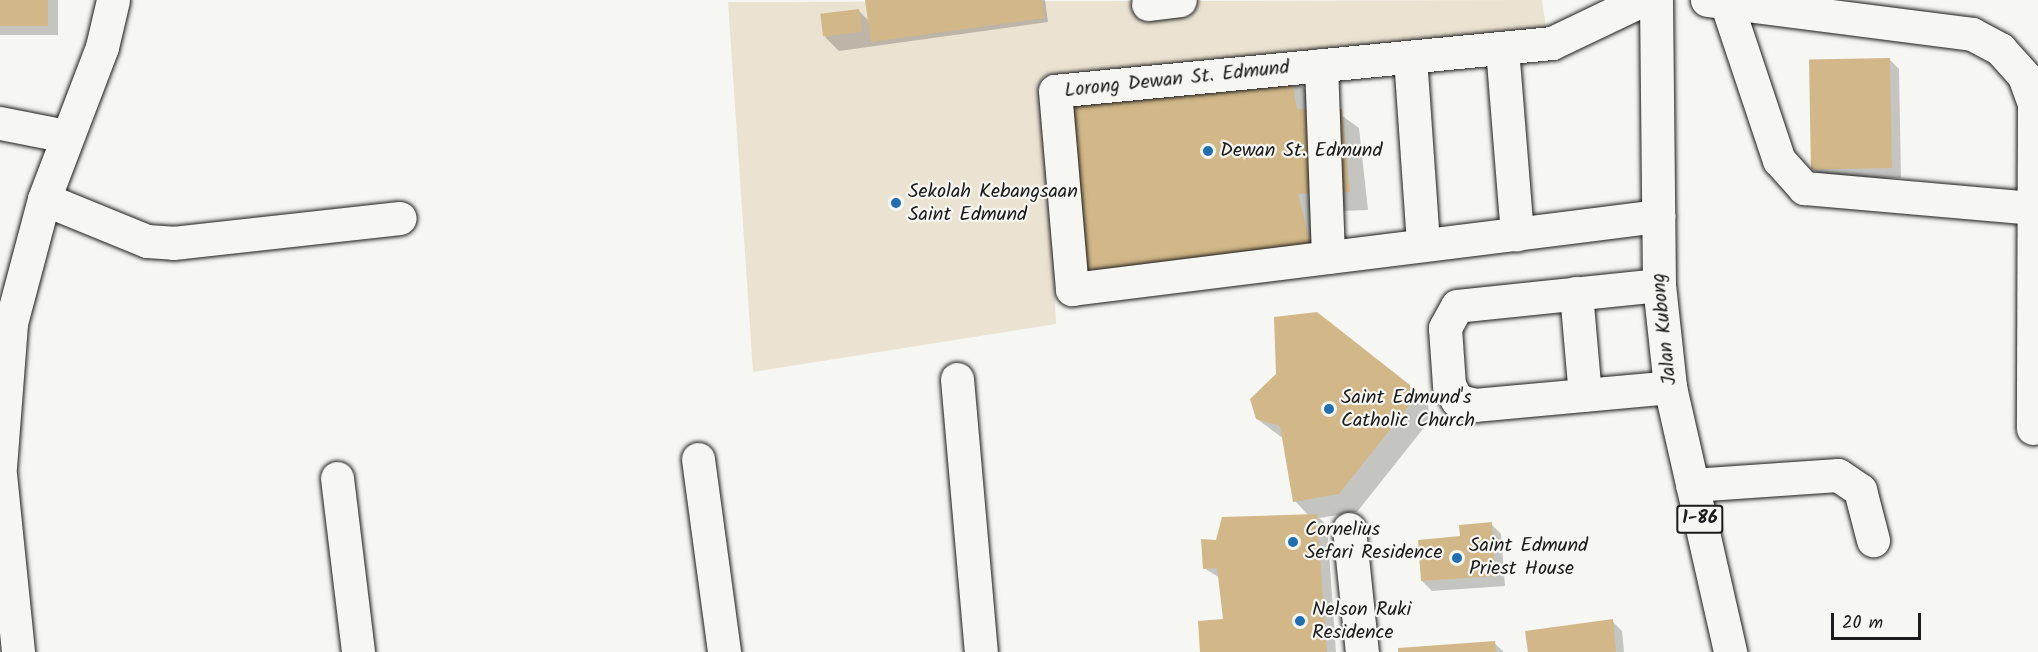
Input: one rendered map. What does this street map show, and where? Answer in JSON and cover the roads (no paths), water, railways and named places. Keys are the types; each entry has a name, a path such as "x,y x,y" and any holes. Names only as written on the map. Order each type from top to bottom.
{"main road":[{"path":"0,467 11,323 44,199 66,136 102,47 112,0"},
{"path":"1148,4 1180,0"},
{"name":"Lorong Dewan St. Edmund","path":"1642,0 1552,43 1055,91 1072,290 1658,216"},
{"name":"Jalan Kubong","path":"1656,0 1659,285 1670,387 1730,652"},
{"path":"2032,208 1804,188 1779,160 1716,1 1972,34 2000,49 2024,76 2034,103 2033,428"},
{"path":"1502,48 1517,234"},
{"path":"1410,57 1423,245"},
{"path":"1321,65 1328,257"},
{"path":"0,123 66,136"},
{"path":"44,199 147,241 173,243 400,218"},
{"path":"1659,285 1457,306 1445,328 1449,385 1457,400 1474,405 1670,387"},
{"path":"1576,293 1585,395"},
{"path":"957,379 981,652"},
{"path":"698,459 724,652"},
{"path":"0,474 18,652"},
{"path":"1692,485 1838,475 1860,490 1873,540"},
{"path":"337,478 358,652"},
{"path":"1349,529 1362,652"}],"place":[{"name":"Dewan St. Edmund","path":"1208,151"},
{"name":"Sekolah Kebangsaan Saint Edmund","path":"896,203"},
{"name":"Saint Edmund's Catholic Church","path":"1329,409"},
{"name":"Cornelius Sefari Residence","path":"1293,542"},
{"name":"Saint Edmund Priest House","path":"1457,558"},
{"name":"Nelson Ruki Residence","path":"1300,621"}]}
